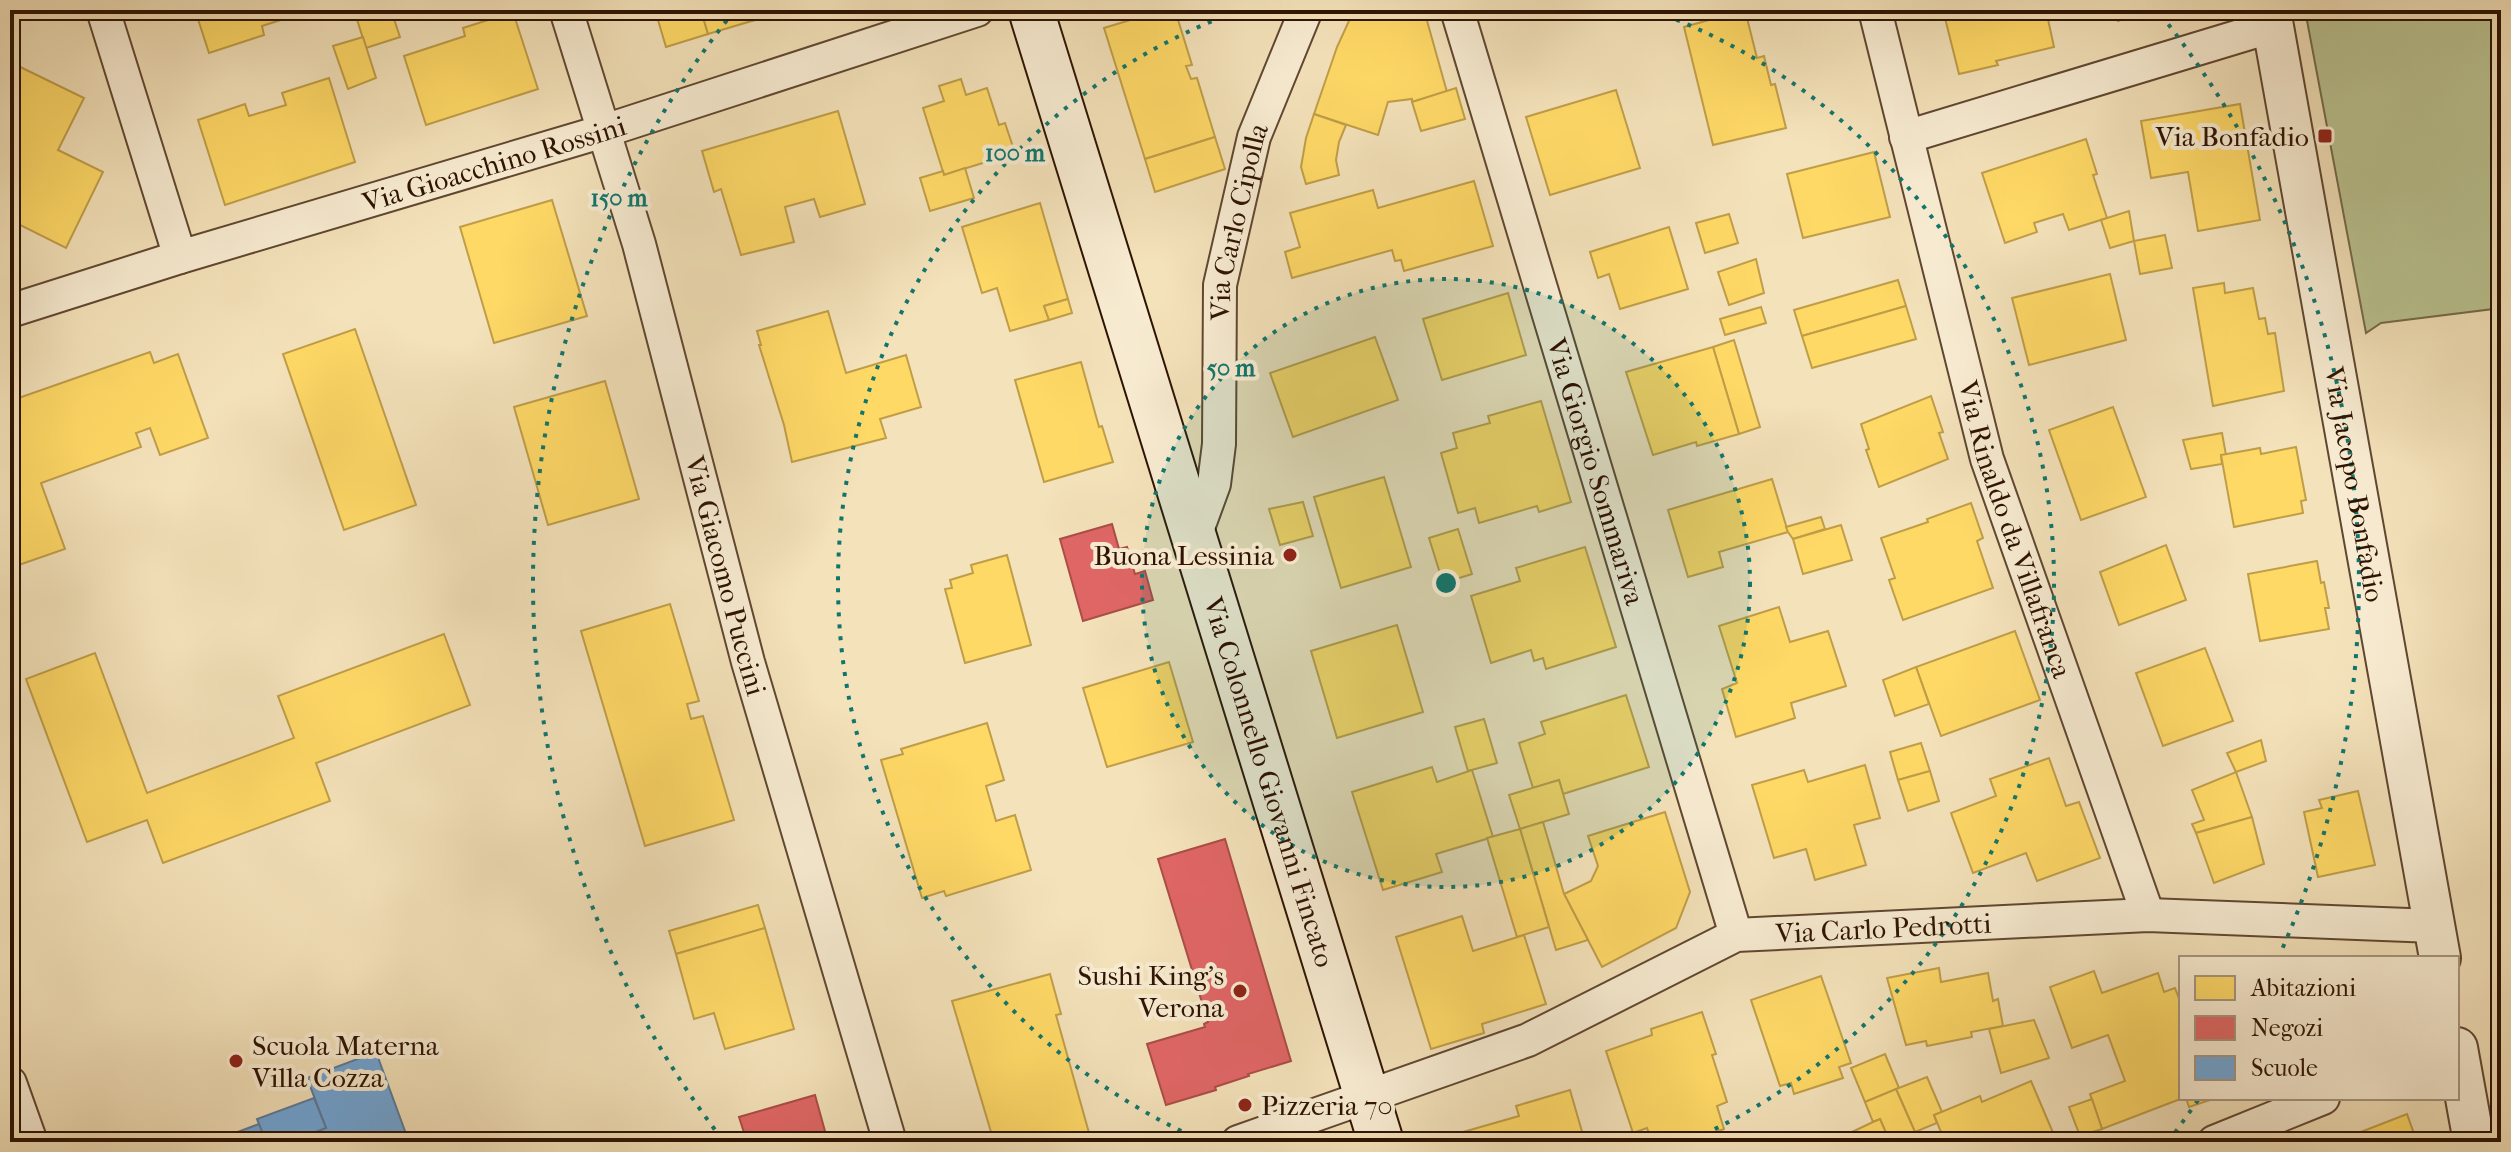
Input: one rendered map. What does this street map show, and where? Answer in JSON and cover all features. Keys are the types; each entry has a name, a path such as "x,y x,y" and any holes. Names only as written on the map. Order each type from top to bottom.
{"main road":[{"name":"Via Colonnello Giovanni Fincato","path":"1031,10 1381,1142"}],"street":[{"path":"103,10 180,257"},
{"name":"Via Giacomo Puccini","path":"566,10 639,244 748,662 890,1142"},
{"name":"Via Gioacchino Rossini","path":"10,311 604,131 977,10"},
{"name":"Via Carlo Cipolla","path":"1195,536 1214,484 1219,444 1220,285 1254,137 1306,10"},
{"name":"Via Giorgio Sommariva","path":"1457,10 1736,935"},
{"name":"Via Rinaldo da Villafranca","path":"1875,10 1987,459 2148,915"},
{"path":"1906,137 2272,18"},
{"name":"Via Jacopo Bonfadio","path":"2272,18 2437,942"},
{"name":"Via Carlo Pedrotti","path":"1238,1142 1528,1040 1736,935 2148,915 2437,942"},
{"path":"2459,1059 2474,1142"},
{"path":"10,1083 31,1142"},
{"path":"2214,1142 2318,1100"}],"green space":[{"path":"2305,10 2501,10 2501,308 2381,323 2366,333"}],"building: Abitazioni":[{"path":"195,10 312,10 262,26 264,35 209,53"},
{"path":"354,10 391,10 400,37 366,48"},
{"path":"655,10 701,10 708,34 666,47"},
{"path":"701,10 789,10 708,34"},
{"path":"1163,10 1175,10 1192,65 1186,66 1191,79 1197,78 1215,137 1145,159 1104,28"},
{"path":"1354,10 1424,10 1447,92 1412,102 1412,99 1388,102 1378,135 1314,114 1337,47"},
{"path":"1708,10 1745,10 1711,20"},
{"path":"1745,10 1767,10 1767,11 1747,17"},
{"path":"1745,10 1757,58 1764,56 1786,128 1713,145 1684,27"},
{"path":"1943,10 2046,10 2054,47 1959,74"},
{"path":"2114,10 2149,10 2118,21"},
{"path":"513,12 538,89 426,125 404,56 465,36 463,28"},
{"path":"363,37 376,78 348,89 333,46"},
{"path":"10,62 84,98 58,150 103,172 66,248 10,220 10,177 20,157 10,153"},
{"path":"329,78 355,162 225,205 198,120 245,104 249,116 286,105 282,93"},
{"path":"961,79 966,95 987,88 999,125 1005,123 1015,153 944,175 923,108 944,101 939,86"},
{"path":"1456,88 1465,119 1421,131 1412,102"},
{"path":"1616,90 1640,168 1550,195 1526,117"},
{"path":"2240,104 2260,220 2198,231 2188,172 2151,178 2141,121"},
{"path":"838,111 865,204 820,217 814,199 785,207 794,242 741,255 721,189 714,192 702,151"},
{"path":"1314,114 1346,125 1336,160 1339,175 1306,184 1301,167"},
{"path":"1215,137 1225,169 1155,192 1145,159"},
{"path":"2086,139 2097,174 2093,175 2107,218 2069,230 2063,214 2034,223 2037,232 2005,243 1982,173"},
{"path":"1874,152 1890,217 1803,238 1787,174"},
{"path":"965,168 974,198 930,211 920,178"},
{"path":"1474,181 1493,246 1404,271 1401,260 1395,261 1392,250 1292,278 1285,252 1300,247 1290,213 1373,190 1378,208"},
{"path":"552,200 587,316 494,343 460,227"},
{"path":"1040,203 1068,299 1044,306 1049,320 1010,331 997,288 982,293 962,227"},
{"path":"2129,211 2134,241 2110,248 2101,220"},
{"path":"1729,214 1738,243 1705,253 1696,223"},
{"path":"1669,227 1688,289 1620,309 1609,274 1598,278 1590,252"},
{"path":"2165,235 2172,268 2140,274 2134,241"},
{"path":"1756,259 1764,293 1729,305 1718,272"},
{"path":"2110,274 2126,340 2029,365 2012,298"},
{"path":"1898,280 1906,306 1802,336 1794,310"},
{"path":"2224,283 2225,293 2253,288 2259,319 2265,318 2268,334 2275,333 2284,391 2213,406 2193,288"},
{"path":"1508,293 1526,355 1442,380 1423,319"},
{"path":"1068,299 1072,313 1049,320 1044,306"},
{"path":"1906,306 1916,339 1812,368 1802,336"},
{"path":"1761,307 1766,323 1725,335 1720,319"},
{"path":"828,311 846,373 906,355 921,407 880,419 886,438 792,462 757,331"},
{"path":"355,329 416,505 344,530 283,354"},
{"path":"1375,337 1398,400 1293,437 1270,373"},
{"path":"1734,340 1760,427 1739,434 1713,347"},
{"path":"1713,347 1739,434 1697,446 1696,442 1653,455 1626,372"},
{"path":"150,352 154,363 178,354 208,438 160,455 150,428 136,433 141,447 41,483 65,549 10,568 10,401"},
{"path":"1081,362 1099,427 1102,426 1113,462 1044,482 1015,380"},
{"path":"605,381 639,499 548,525 514,407"},
{"path":"1931,396 1948,459 1879,487 1861,424"},
{"path":"1541,401 1571,502 1539,512 1537,506 1479,523 1475,508 1458,513 1441,453 1457,448 1453,433 1490,423 1488,416"},
{"path":"2113,407 2146,497 2081,520 2049,430"},
{"path":"2222,433 2226,455 2221,455 2222,464 2191,469 2183,440"},
{"path":"2296,447 2306,500 2301,501 2303,513 2234,527 2221,455 2260,448 2261,454"},
{"path":"1384,477 1411,567 1341,588 1314,497"},
{"path":"1772,479 1788,532 1719,552 1723,567 1688,577 1668,510"},
{"path":"1303,502 1313,536 1280,545 1269,509"},
{"path":"1971,503 1983,538 1977,541 1993,588 1903,620 1889,580 1895,578 1881,538"},
{"path":"1821,517 1825,529 1793,539 1786,527"},
{"path":"1841,525 1852,560 1803,574 1793,539"},
{"path":"1458,529 1472,574 1443,583 1429,538"},
{"path":"2166,545 2186,600 2119,625 2100,572"},
{"path":"1585,547 1616,647 1546,669 1543,658 1534,661 1531,650 1491,663 1471,596 1520,581 1516,568"},
{"path":"1007,555 1031,645 965,663 945,589 952,588 950,580 973,573 971,565"},
{"path":"2317,561 2329,608 2325,608 2329,629 2260,641 2248,574"},
{"path":"670,604 699,701 687,704 691,719 703,716 734,820 645,846 581,631"},
{"path":"1779,607 1790,642 1828,631 1846,686 1791,703 1795,718 1736,737 1722,689 1737,683 1719,626"},
{"path":"1397,625 1423,712 1337,738 1311,651"},
{"path":"2015,631 2040,700 1941,736 1916,667"},
{"path":"444,634 470,705 316,763 330,801 163,863 147,820 87,842 26,679 95,653 147,793 294,738 278,696"},
{"path":"2205,648 2233,721 2163,746 2136,673"},
{"path":"1169,662 1193,742 1107,767 1083,688"},
{"path":"1916,667 1929,704 1895,716 1883,680"},
{"path":"1626,695 1649,767 1563,794 1559,780 1533,788 1519,743 1545,734 1541,722"},
{"path":"1484,719 1497,763 1468,771 1455,727"},
{"path":"987,723 1004,780 986,786 996,821 1015,815 1031,870 946,896 944,891 922,898 881,760 903,754 901,749"},
{"path":"2261,740 2266,761 2236,772 2227,753"},
{"path":"1921,743 1930,771 1898,780 1890,752"},
{"path":"2049,758 2066,806 2079,802 2100,858 2037,881 2026,853 1973,873 1951,813 1996,796 1990,779"},
{"path":"1865,765 1880,818 1854,825 1866,865 1815,880 1806,849 1774,858 1752,785 1804,770 1808,782"},
{"path":"1432,767 1437,782 1472,770 1493,837 1436,854 1442,872 1383,890 1352,792"},
{"path":"1930,771 1939,801 1908,811 1898,780"},
{"path":"2236,772 2252,817 2196,833 2192,824 2204,820 2192,790"},
{"path":"1559,780 1569,814 1520,829 1509,795"},
{"path":"2358,791 2375,865 2318,877 2304,812 2322,808 2319,800"},
{"path":"1665,812 1690,892 1676,928 1602,967 1564,894 1591,881 1598,866 1588,836"},
{"path":"2252,817 2264,864 2214,883 2196,833"},
{"path":"1543,822 1564,894 1588,940 1556,950 1520,829"},
{"path":"1520,829 1549,927 1517,937 1487,838"},
{"path":"758,905 765,928 676,954 669,931"},
{"path":"1462,916 1473,951 1524,935 1546,1004 1482,1024 1484,1033 1431,1049 1396,937"},
{"path":"765,928 794,1029 725,1049 714,1013 694,1019 676,954"},
{"path":"1939,968 1941,982 1988,973 1993,1001 1998,999 2003,1026 1971,1032 1972,1037 1927,1046 1926,1041 1906,1045 1887,978"},
{"path":"2094,971 2102,993 2158,973 2164,992 2175,988 2179,999 2179,1100 2102,1129 2090,1094 2125,1081 2108,1035 2072,1048 2050,987"},
{"path":"1050,974 1061,1014 1056,1015 1091,1140 994,1142 952,1001"},
{"path":"1821,976 1851,1063 1839,1067 1843,1078 1794,1094 1791,1083 1780,1086 1751,1000"},
{"path":"1702,1012 1727,1102 1717,1106 1724,1129 1686,1142 1652,1142 1647,1128 1633,1133 1606,1051 1652,1035 1651,1029"},
{"path":"2034,1020 2049,1058 2001,1073 1989,1029"},
{"path":"1885,1054 1899,1088 1865,1102 1851,1068"},
{"path":"1927,1077 1942,1112 1934,1115 1937,1123 1915,1132 1896,1089"},
{"path":"2031,1081 2057,1142 1945,1142 1934,1115 1980,1096 1982,1102"},
{"path":"1896,1089 1915,1132 1890,1142 1880,1119 1873,1122 1865,1102"},
{"path":"1570,1090 1585,1142 1458,1142 1456,1134 1519,1116 1516,1106"},
{"path":"2092,1099 2102,1129 2080,1136 2069,1107"},
{"path":"2187,1100 2210,1100 2189,1107"},
{"path":"2407,1114 2417,1142 2335,1142"},
{"path":"1880,1119 1890,1142 1831,1142 1873,1122"}],"building: Negozi":[{"path":"1112,524 1119,549 1127,547 1135,574 1145,571 1153,600 1083,621 1060,539"},
{"path":"1225,839 1291,1061 1248,1074 1215,1087 1216,1090 1166,1105 1147,1044 1205,1027 1204,1024 1208,1022 1158,859"},
{"path":"815,1095 828,1142 747,1142 739,1117"}],"building: Scuole":[{"path":"376,1052 409,1142 289,1142 326,1128 307,1078"},
{"path":"314,1098 326,1128 289,1142 266,1142 257,1119"},
{"path":"259,1124 266,1142 211,1142"}],"place":[{"name":"Via Bonfadio","path":"2325,136"},
{"name":"Buona Lessinia","path":"1290,555"},
{"name":"Sushi King's Verona","path":"1240,991"},
{"name":"Scuola Materna Villa Cozza","path":"236,1061"},
{"name":"Pizzeria 70","path":"1245,1105"}]}
